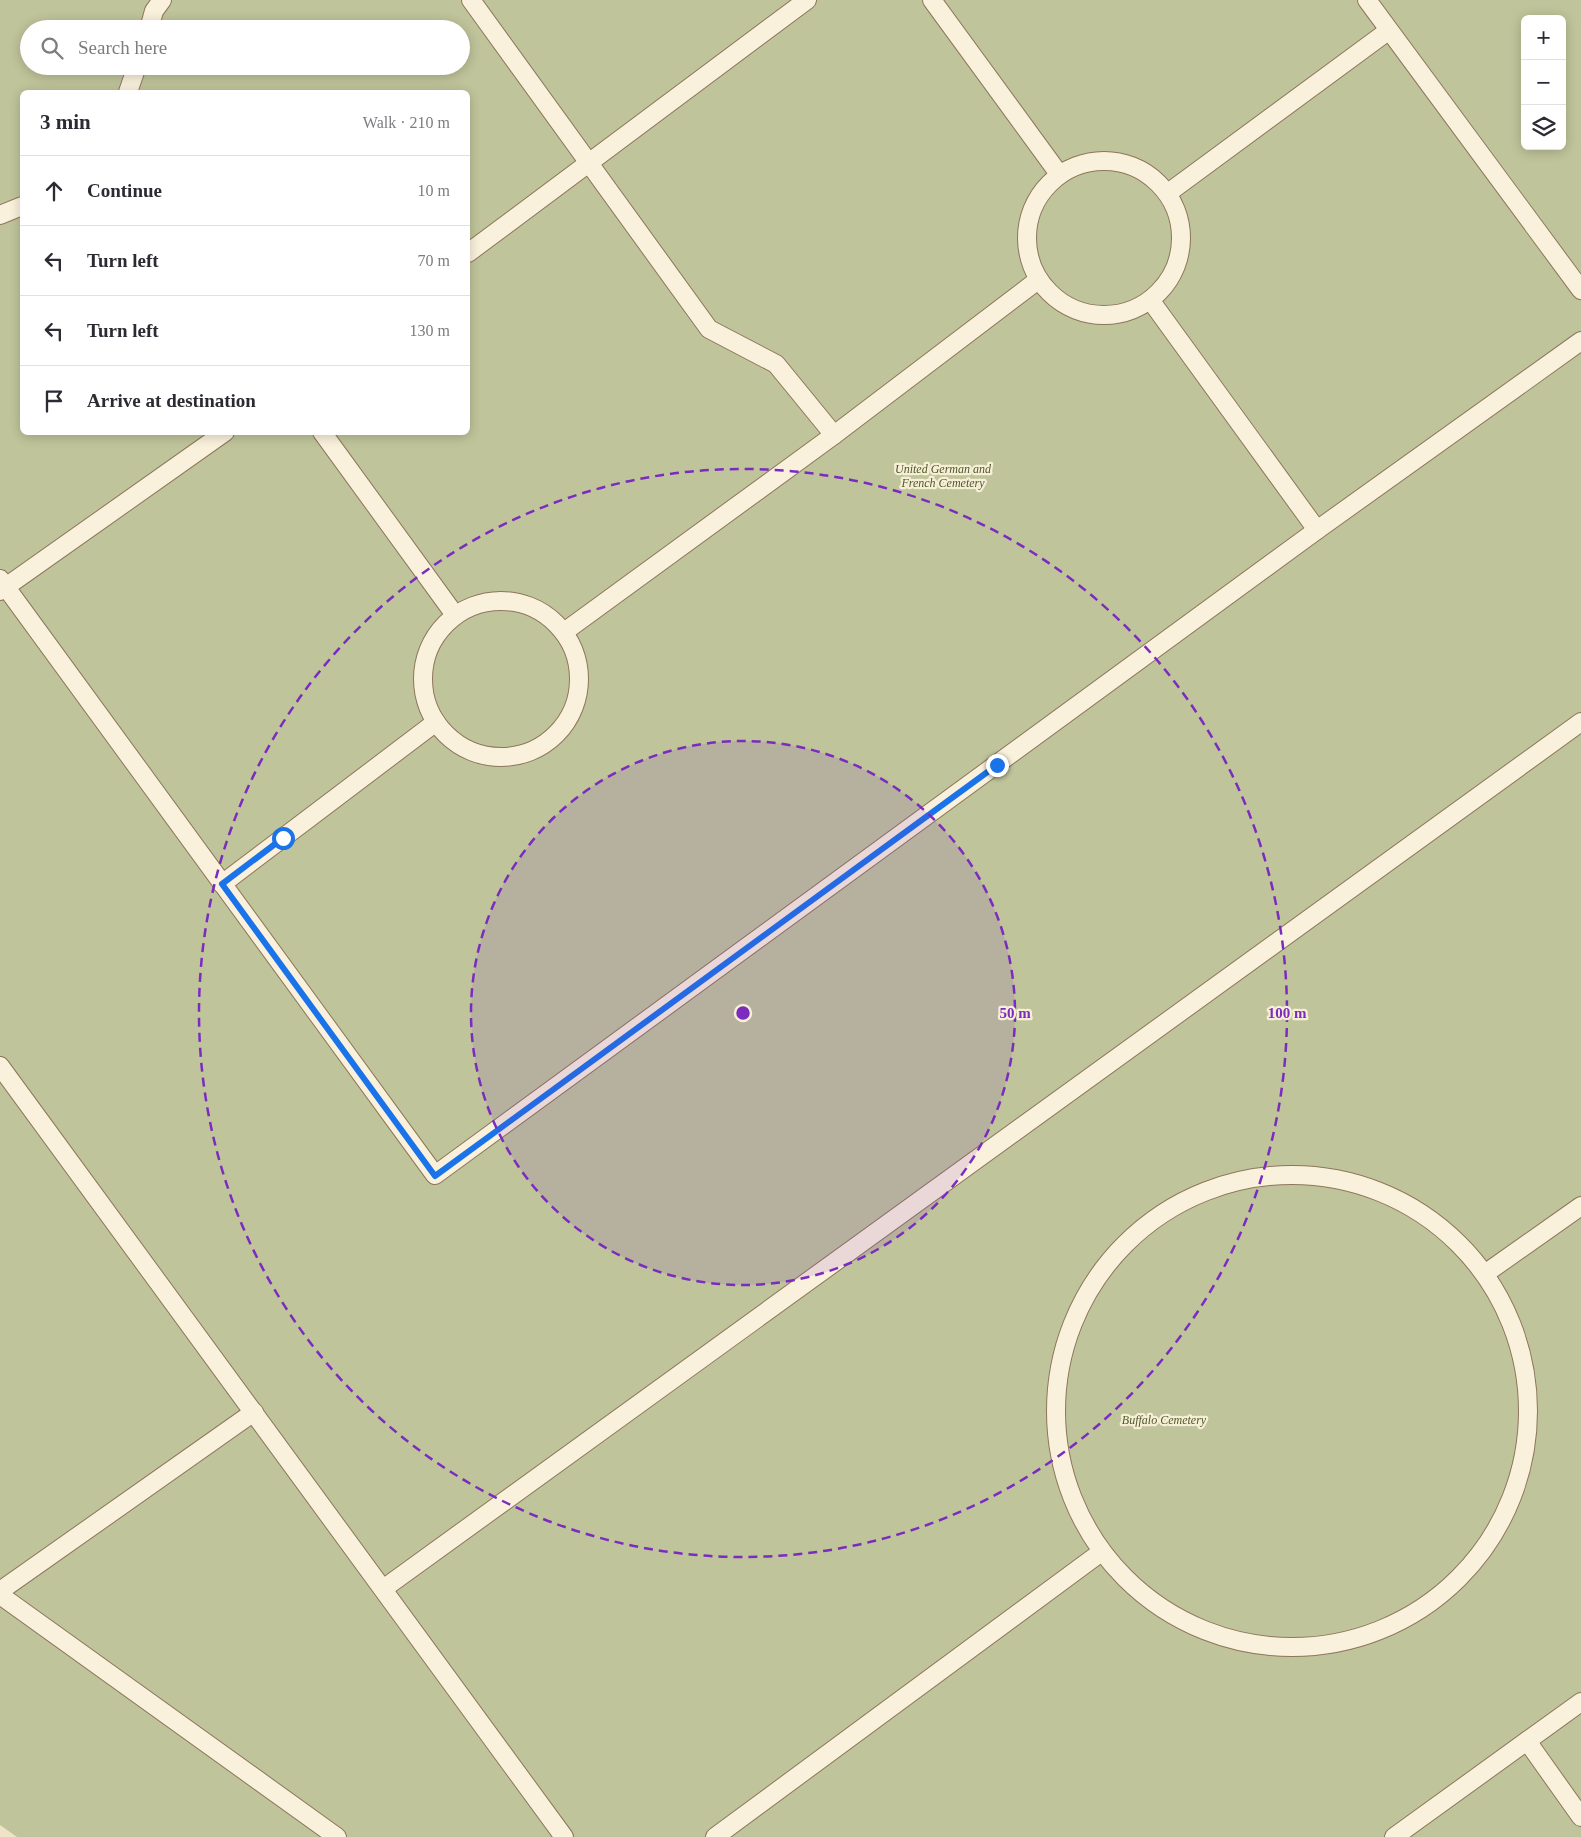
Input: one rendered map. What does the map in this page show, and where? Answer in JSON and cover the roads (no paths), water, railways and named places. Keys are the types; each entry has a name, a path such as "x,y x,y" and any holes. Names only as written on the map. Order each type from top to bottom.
{"lane":[{"path":"152,20 154,11 162,0"},
{"path":"471,0 587,163 709,329 776,364 834,435"},
{"path":"470,251 807,0"},
{"path":"932,0 1059,174"},
{"path":"1367,0 1581,290"},
{"path":"1168,193 1388,30"},
{"path":"129,90 134,75"},
{"path":"1104,160 1129,164 1150,175 1168,193 1180,220 1181,250 1171,279 1151,301 1128,313 1103,316 1078,311 1055,299 1038,280 1028,252 1028,223 1038,196 1059,174 1080,164 1104,160"},
{"path":"0,215 20,207"},
{"path":"564,632 834,435 1038,280"},
{"path":"1151,301 1317,530"},
{"path":"221,435 2,586 435,1176 1317,530 1581,341"},
{"path":"324,435 455,615"},
{"path":"512,601 541,612 564,632 575,654 580,679 575,704 564,726 546,743 524,754 499,758 474,753 453,741 436,722 426,700 422,676 426,653 438,632 455,615 482,602 512,601"},
{"path":"222,884 436,722"},
{"path":"383,1589 1581,722"},
{"path":"0,1066 564,1837"},
{"path":"1268,1174 1351,1180 1427,1214 1486,1273 1508,1311 1530,1392 1523,1474 1488,1550 1429,1608 1319,1650 1236,1644 1160,1611 1100,1554 1056,1445 1058,1362 1089,1285 1144,1224 1188,1196 1268,1174"},
{"path":"1486,1273 1581,1206"},
{"path":"0,1591 254,1412"},
{"path":"715,1837 1100,1554"},
{"path":"0,1595 336,1837"},
{"path":"1394,1837 1581,1702"},
{"path":"1527,1741 1581,1817"}],"park label":[{"name":"United German and French Cemetery","path":"943,476"},
{"name":"Buffalo Cemetery","path":"1164,1420"}]}
